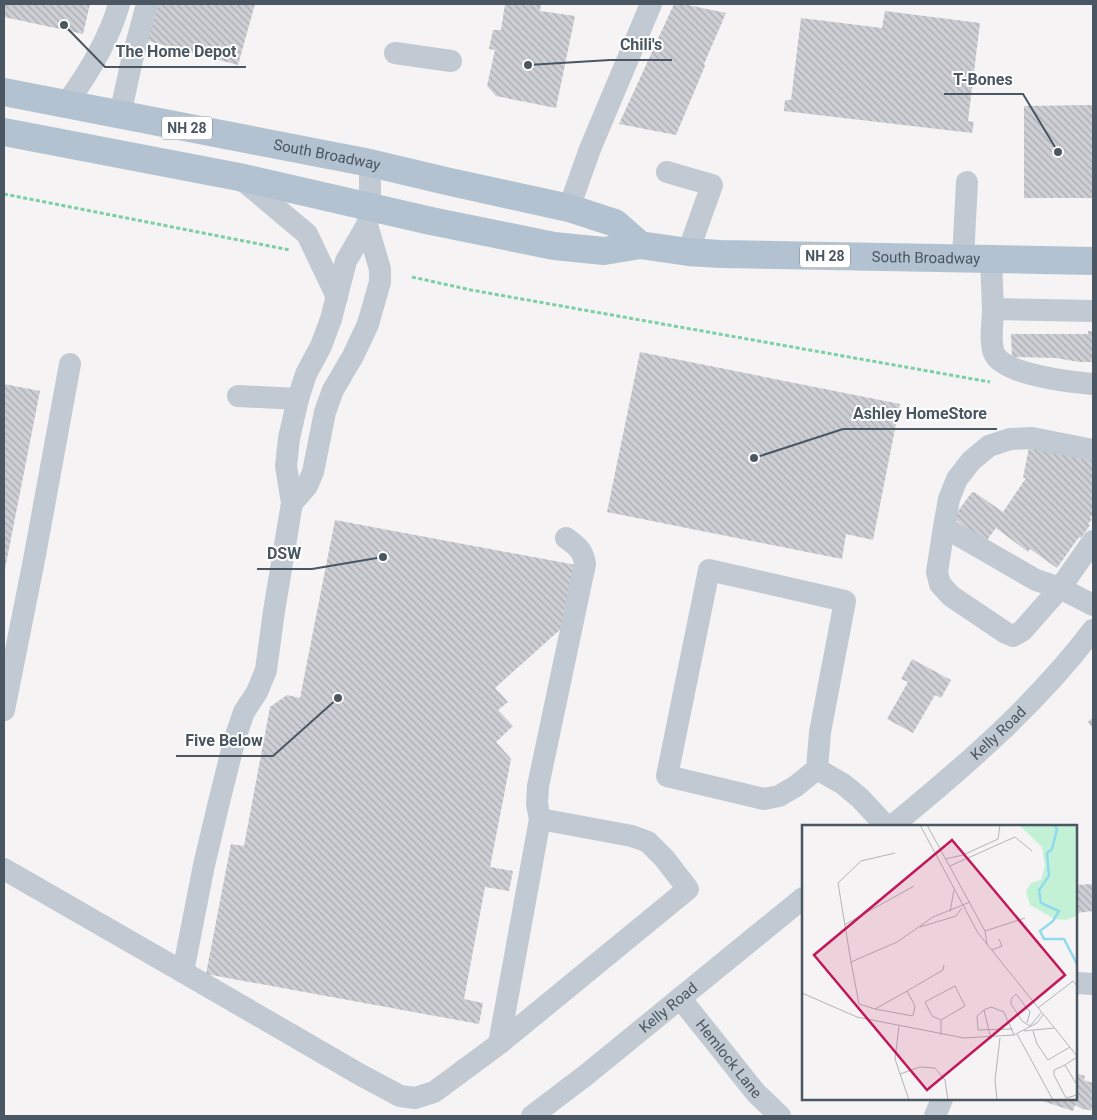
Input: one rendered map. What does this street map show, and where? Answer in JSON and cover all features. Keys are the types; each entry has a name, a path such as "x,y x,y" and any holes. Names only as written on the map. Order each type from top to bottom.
{"main road":[{"name":"South Broadway","path":"4,92 370,163 446,182 569,208 615,223 640,245"},
{"name":"South Broadway","path":"4,132 239,178 368,216 554,246 604,251 640,245 688,252 720,254 1093,260"}],"street":[{"path":"66,104 83,80 105,42 119,4"},
{"path":"120,115 147,4"},
{"path":"569,208 590,149 651,4"},
{"path":"395,53 451,61"},
{"path":"292,503 307,486 313,472 324,412 333,390 353,356 368,324 380,282 380,269 368,216 370,163"},
{"path":"667,172 712,185 688,252"},
{"path":"239,178 307,234 337,297"},
{"path":"963,258 967,182"},
{"path":"183,972 204,865 236,738 244,712 257,692 266,670 292,503 286,466 289,438 298,399 306,374 321,346 331,318 346,261 368,216"},
{"path":"991,259 992,346 995,355 1007,365 1024,372 1093,384"},
{"path":"993,309 1093,311"},
{"path":"4,710 70,364"},
{"path":"238,396 298,399"},
{"path":"1093,450 1032,438 1010,439 989,446 971,461 957,479 949,499 937,572 940,584 951,596 1013,636 1022,631 1060,588 1093,540"},
{"path":"944,527 1036,580 1060,588 1093,605"},
{"path":"499,1044 540,819 537,804 538,786 585,564 584,554 566,538"},
{"path":"709,570 845,601 820,732 817,770 779,796 764,799 667,776 709,570"},
{"name":"Kelly Road","path":"893,825 946,782 995,737 1043,690 1093,630"},
{"path":"817,770 843,784 860,798 885,825"},
{"path":"4,869 358,1074 400,1096 415,1098 434,1092 499,1044 688,889 664,858 648,842 632,836 540,819"},
{"name":"Kelly Road","path":"532,1116 586,1075 802,899"},
{"path":"1077,983 1093,984"},
{"name":"Hemlock Lane","path":"680,998 756,1093 780,1116"},
{"path":"935,1116 942,1100"}],"path":[{"path":"4,194 318,255"},
{"path":"412,277 471,290 993,382"}],"building":[{"path":"4,4 90,4 83,34 4,17"},
{"path":"158,4 255,4 238,65 148,41"},
{"path":"505,4 541,4 540,11 575,16 556,108 496,96 487,86 495,50 489,49 493,30 501,30"},
{"path":"674,4 683,4 726,13 676,135 619,124"},
{"path":"885,11 980,23 968,121 974,122 972,133 784,111 785,100 791,100 801,18 882,28"},
{"path":"1093,105 1093,198 1024,198 1024,106"},
{"path":"1088,331 1093,331 1093,362 1079,362 1056,358 1012,357 1011,334 1088,334"},
{"path":"640,352 900,404 873,540 846,534 842,559 607,512"},
{"path":"4,384 40,391 5,569 4,569"},
{"path":"1029,447 1093,460 1093,514 1088,524 1090,525 1057,568 1030,549 1028,552 996,528 985,541 953,518 972,492 1003,512 1026,478 1023,478"},
{"path":"335,520 576,565 563,627 495,688 508,702 498,710 513,726 496,742 511,759 490,867 513,871 509,891 485,887 464,999 483,1003 479,1024 206,974 231,844 244,846 270,707 287,695 300,698"},
{"path":"912,659 951,680 941,698 935,695 913,733 887,719 908,682 901,679"},
{"path":"1093,717 1093,728 1088,722"},
{"path":"1093,884 1093,911 1077,913 1077,885"},
{"path":"1077,1073 1085,1076 1084,1080 1093,1083 1093,1103 1091,1111 1084,1110 1075,1105 1073,1111 1039,1100 1077,1100"}],"place":[{"name":"The Home Depot","path":"64,25"},
{"name":"Chili's","path":"528,65"},
{"name":"T-Bones","path":"1058,152"},
{"name":"Ashley HomeStore","path":"754,458"},
{"name":"DSW","path":"383,557"},
{"name":"Five Below","path":"338,698"}]}
